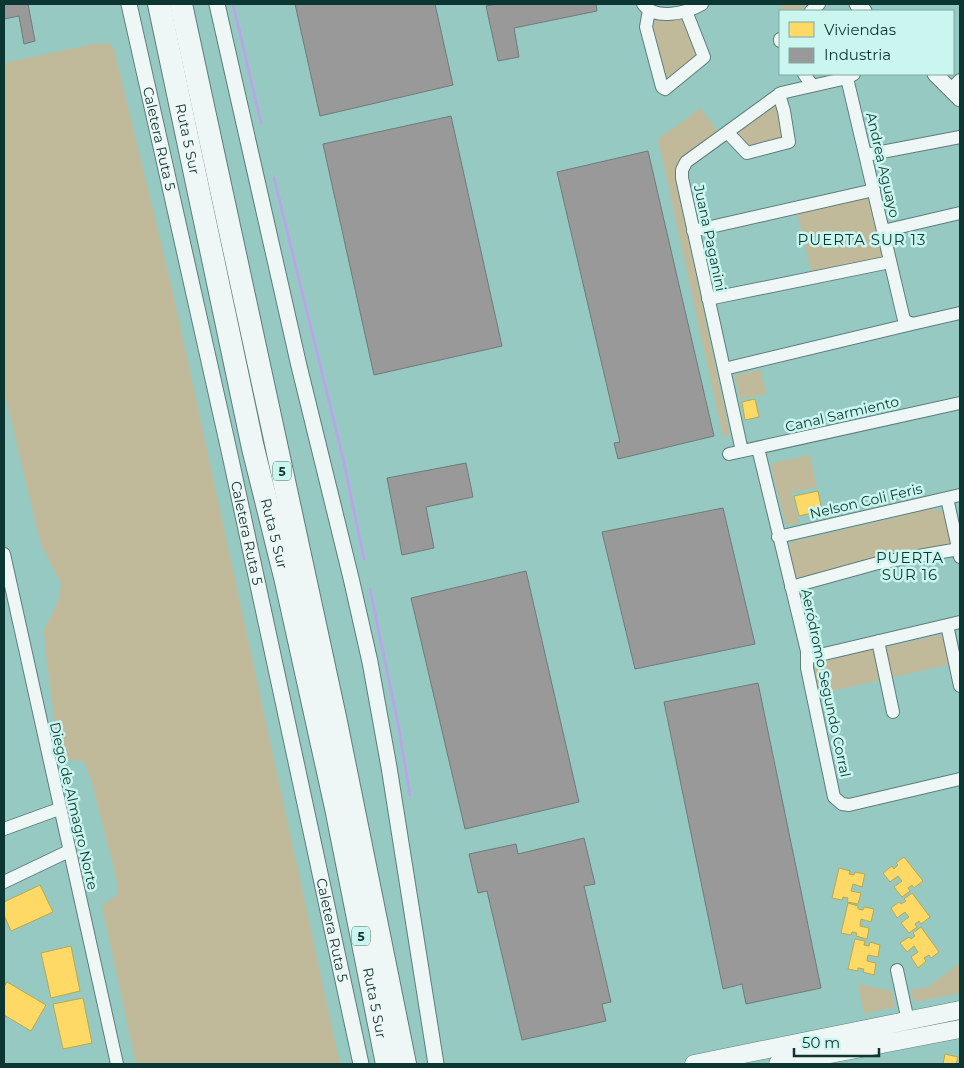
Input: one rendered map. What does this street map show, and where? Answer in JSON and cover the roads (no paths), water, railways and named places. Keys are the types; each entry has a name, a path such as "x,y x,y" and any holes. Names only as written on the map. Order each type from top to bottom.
{"highway":[{"name":"Ruta 5 Sur","path":"159,4 253,448 285,577 332,789 387,1064"},
{"name":"Ruta 5 Sur","path":"181,4 335,717 405,1064"}],"main road":[{"path":"694,1064 755,1058 960,1010"},
{"path":"778,1064 960,1028"}],"street":[{"name":"Caletera Ruta 5","path":"129,4 220,410 361,1064"},
{"path":"217,4 299,366 370,662 389,767 436,1064"},
{"path":"686,11 704,57 666,90 662,87 646,27 646,7 662,13 686,11 702,4"},
{"path":"805,75 812,85"},
{"path":"936,75 957,89"},
{"name":"Juana Paganini","path":"736,453 724,369 693,231 682,170 686,162 779,94 850,76"},
{"name":"Andrea Aguayo","path":"850,76 902,315 905,321 912,324"},
{"path":"728,133 744,152 748,153 789,142 779,94"},
{"path":"866,155 960,137"},
{"path":"693,231 874,190"},
{"path":"884,231 960,213"},
{"path":"708,299 890,262"},
{"path":"724,369 960,313"},
{"name":"Canal Sarmiento","path":"736,453 960,403"},
{"name":"Aeródromo Segundo Corral","path":"758,448 778,537 807,650 807,668 834,797 842,804 849,805 960,779"},
{"path":"791,587 878,563 959,553 954,496"},
{"name":"Nelson Coli Feris","path":"778,537 954,496"},
{"name":"Diego de Almagro Norte","path":"4,554 9,605 69,851 117,1064"},
{"path":"807,658 960,622"},
{"path":"947,625 960,686"},
{"path":"878,641 893,712"},
{"path":"4,829 59,809"},
{"path":"4,882 69,851"},
{"path":"897,970 908,1021"}],"waterway":[{"path":"233,4 261,123"},
{"path":"274,178 343,458 364,559"},
{"path":"370,589 399,729 410,795"}],"district":[{"name":"PUERTA SUR 13","path":"862,239"},
{"name":"PUERTA SUR 16","path":"910,566"}]}
